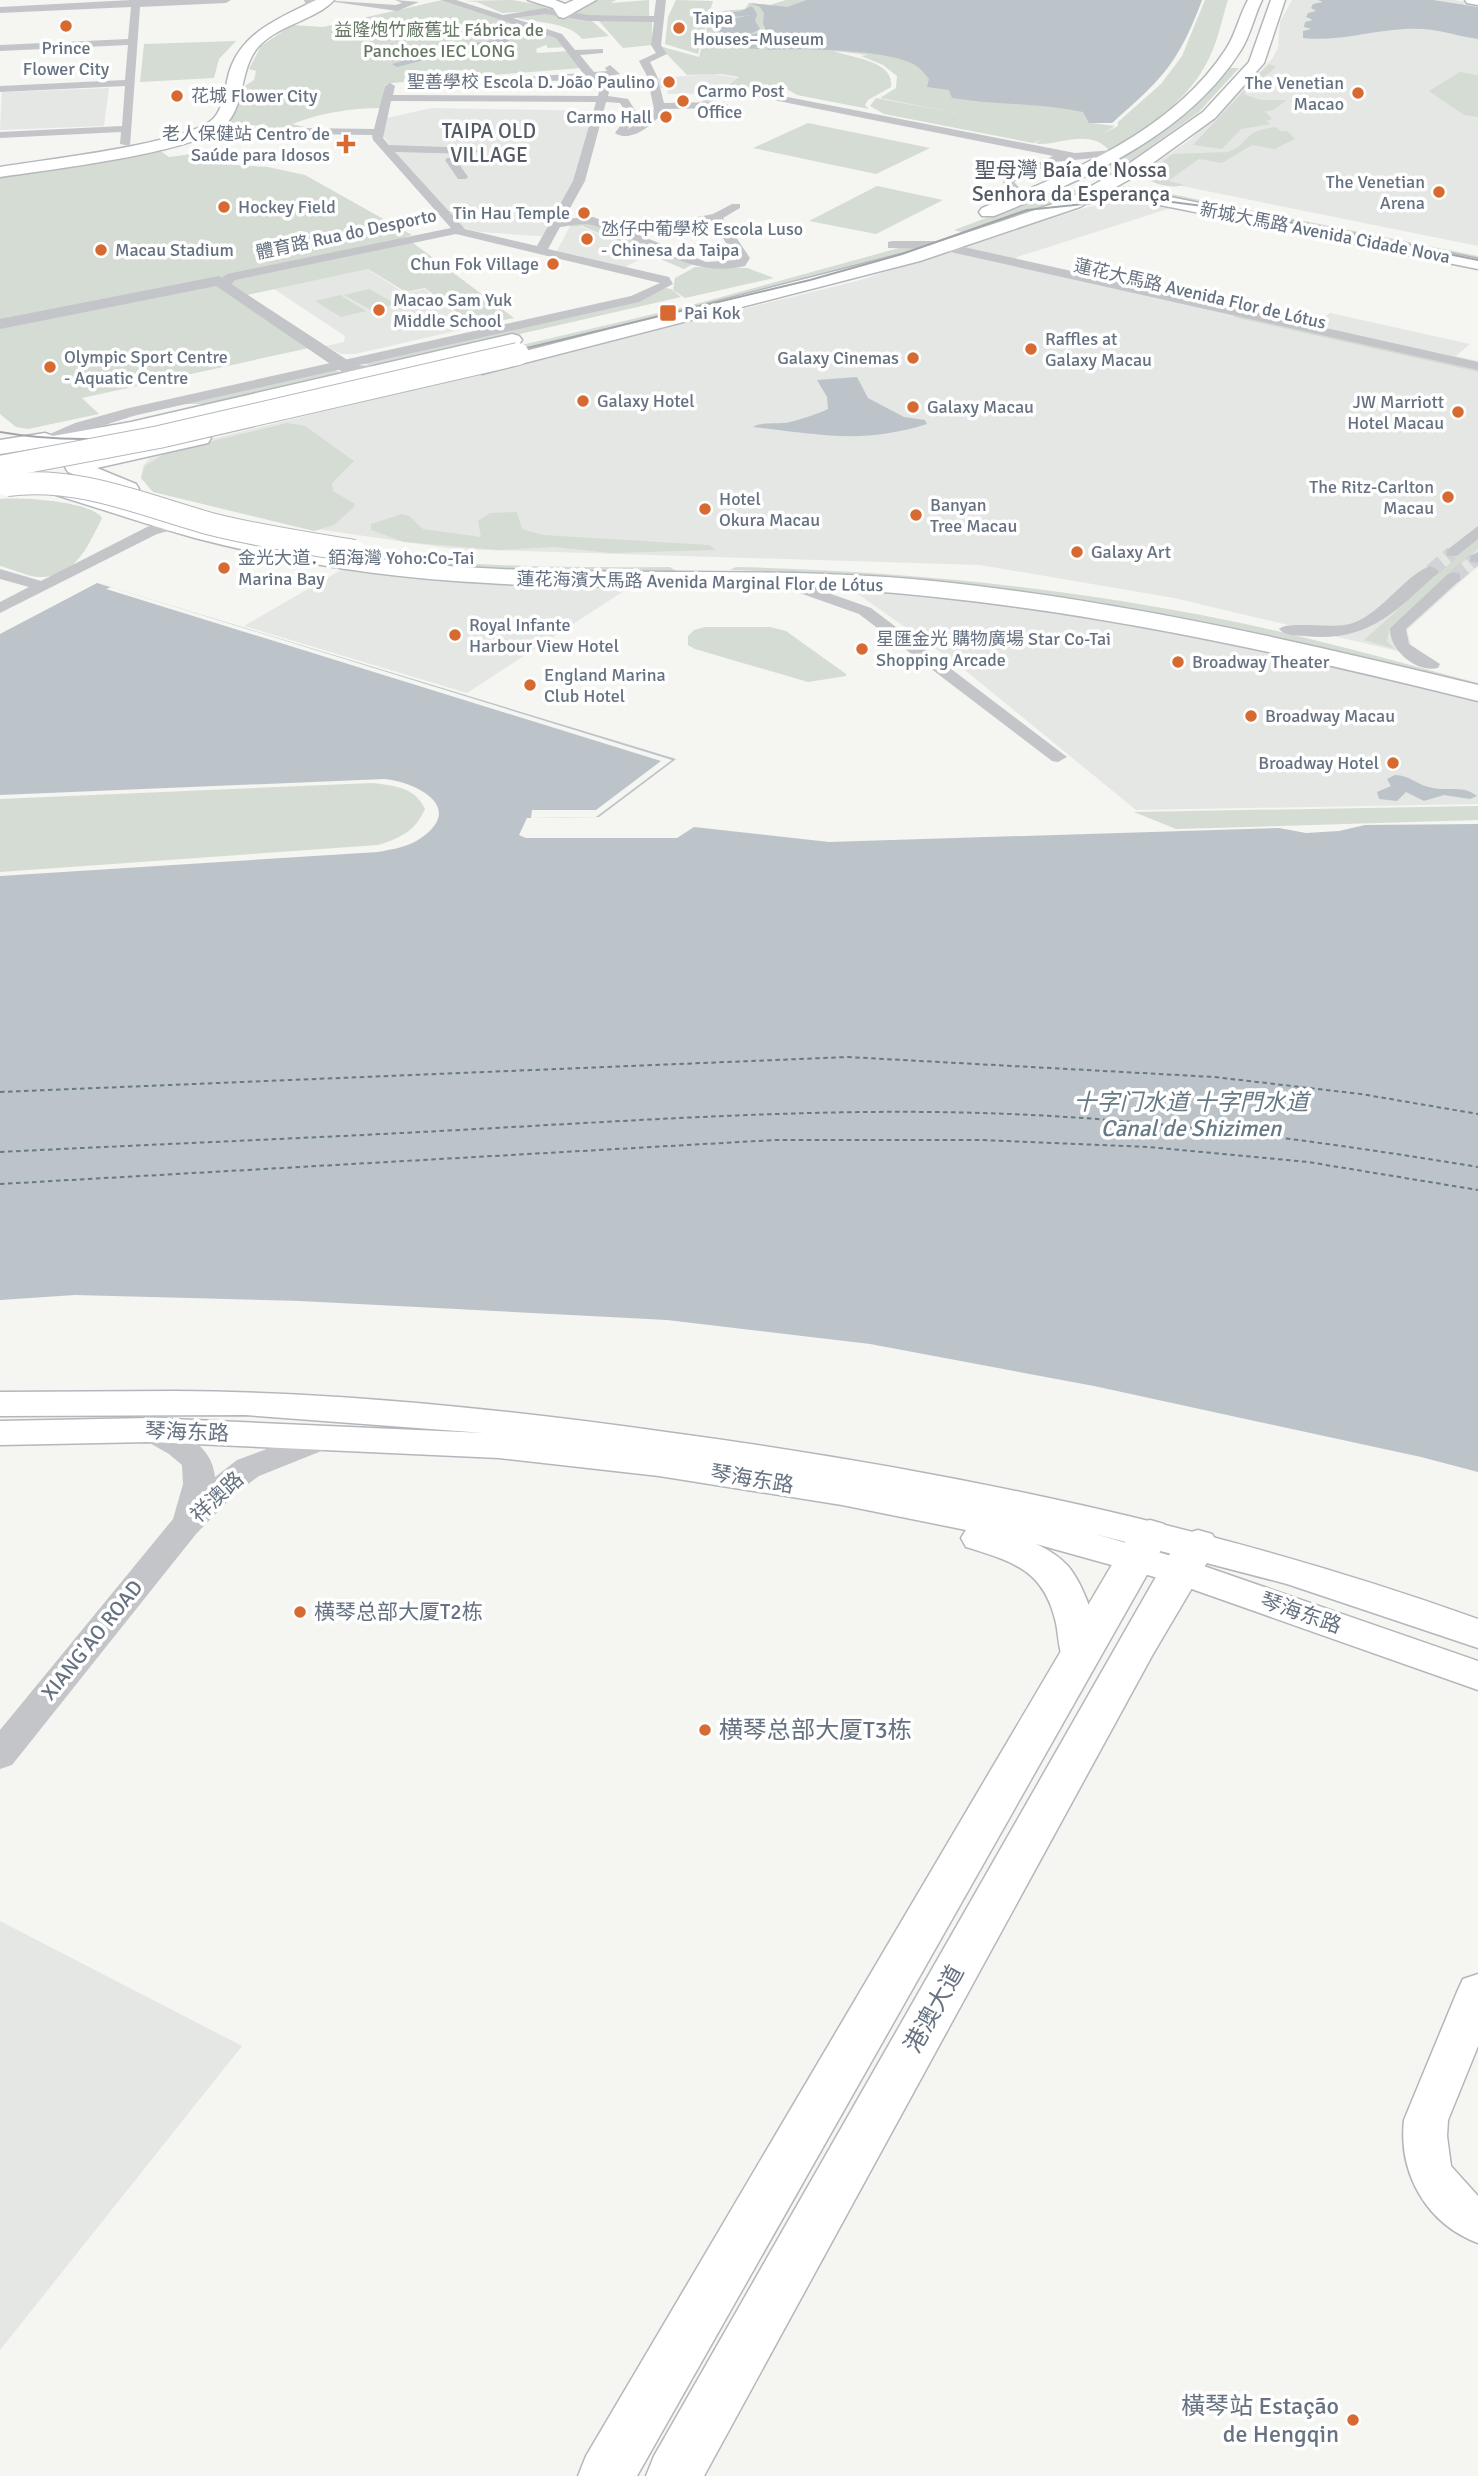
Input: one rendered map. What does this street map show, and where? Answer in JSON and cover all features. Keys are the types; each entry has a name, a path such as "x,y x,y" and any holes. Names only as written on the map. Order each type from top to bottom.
{"main road":[{"path":"0,169 126,137 174,136 201,125 251,45 326,0"},
{"path":"535,0 560,6 564,13 571,6 589,0"},
{"path":"4,479 44,493 116,498 131,485 130,476 137,463 154,452 774,279 950,226 1022,197 1108,155 1174,113 1214,73 1234,48 1255,0"},
{"path":"1241,80 1246,49 1266,0"},
{"path":"0,447 131,428 376,371 557,339 771,296 995,232 1033,218 1106,184 1209,114 1256,63 1278,0"},
{"path":"1472,0 1478,1"},
{"path":"0,169 170,142 200,134 217,124 228,79 229,55 238,44 311,1"},
{"path":"1214,73 1232,11"},
{"path":"1106,184 1093,172 1108,155"},
{"path":"993,209 1106,184 1147,192"},
{"name":"新城大馬路 Avenida Cidade Nova","path":"1106,184 1478,253"},
{"name":"新城大馬路 Avenida Cidade Nova","path":"1147,192 1478,264"},
{"path":"950,226 945,230 948,233 968,234 1033,218"},
{"path":"4,479 159,437 557,339"},
{"path":"6,424 18,433 81,451 83,458 77,467"},
{"path":"4,479 55,477 77,467 185,442"},
{"name":"蓮花海濱大馬路 Avenida Marginal Flor de Lótus","path":"77,467 116,498 174,525 287,551 410,569 523,578 671,570 724,561 844,565 1043,584 1164,602 1478,676"},
{"path":"4,479 86,484 153,509 217,526 354,551 469,557"},
{"name":"蓮花海濱大馬路 Avenida Marginal Flor de Lótus","path":"116,498 261,525 469,557 671,570 844,591 1119,612 1300,650 1478,693"},
{"path":"724,561 722,569 725,572 745,579"},
{"name":"琴海东路","path":"0,1404 275,1405 495,1422 664,1441 872,1475 1058,1512 1478,1676"},
{"name":"琴海东路","path":"0,1433 150,1430 328,1437 499,1446 659,1464 916,1507 1333,1585 1478,1634"},
{"path":"916,1507 927,1519 959,1533 1025,1552 1050,1567 1075,1618 1079,1654"},
{"path":"606,2476 1079,1654 1166,1552"},
{"name":"港澳大道","path":"674,2476 1166,1552"},
{"path":"1478,1992 1426,2120 1422,2139 1424,2157 1434,2183 1450,2202 1478,2222"}],"street":[{"path":"133,42 0,48 6,6 226,0"},
{"path":"326,0 358,1 397,8 414,2 400,0"},
{"path":"446,0 559,36 604,92 592,127 582,172 544,245"},
{"path":"629,129 657,114 659,106 652,76 644,61 659,50 657,19 661,0"},
{"path":"0,135 126,137 136,2"},
{"path":"501,17 548,11 594,18 657,19"},
{"path":"570,49 589,44"},
{"path":"570,49 599,51"},
{"path":"496,82 615,74 610,68"},
{"path":"0,89 131,83"},
{"path":"390,86 377,138 456,228 544,245 665,280 698,264"},
{"path":"387,98 624,101 633,115 629,129"},
{"path":"659,106 697,106 779,99 1049,156 1108,155"},
{"path":"691,119 739,101"},
{"path":"217,124 232,129 379,132"},
{"path":"170,142 228,132 264,130"},
{"path":"386,148 473,151 469,159 399,163"},
{"path":"1022,197 1009,184 1009,180 1049,156"},
{"path":"452,160 462,177"},
{"path":"626,234 716,217 736,206"},
{"path":"557,221 590,220 698,264 736,265 744,258 716,217"},
{"name":"體育路 Rua do Desporto","path":"0,324 209,281 226,283 225,280 231,277 456,228"},
{"path":"995,232 980,241 977,248 995,258"},
{"name":"蓮花大馬路 Avenida Flor de Lótus","path":"892,245 916,243 946,247 1478,366"},
{"name":"蓮花大馬路 Avenida Flor de Lótus","path":"913,257 956,257 1478,375"},
{"path":"1038,275 1106,283 1165,299 1170,305"},
{"path":"49,440 111,417 627,301 667,284 665,280"},
{"path":"226,283 341,364 356,371 376,371"},
{"path":"114,549 130,525 128,513 116,498"},
{"path":"0,608 157,527 174,525"},
{"path":"1452,553 1478,531"},
{"path":"1351,644 1431,571"},
{"path":"0,574 42,586"},
{"path":"1432,664 1401,647 1396,637 1398,628 1454,578"},
{"path":"844,591 858,607 1058,757"},
{"path":"1287,629 1340,634 1359,629 1381,615"},
{"name":"祥澳路","path":"150,1430 177,1443 195,1459 202,1476 200,1491 185,1526"},
{"name":"祥澳路","path":"185,1526 225,1485 248,1468 328,1437"},
{"name":"XIANG'AO ROAD","path":"0,1755 185,1526"}],"shaded area":[{"name":"The Venetian Macao","path":"1292,0 1454,0 1478,4 1478,246 1142,178 1141,173 1190,140 1272,59 1278,48 1280,22"},
{"path":"714,74 738,78 726,85 722,93 668,94 667,88 659,88 657,78"},
{"path":"109,88 104,126 0,130 2,92"},
{"path":"431,108 600,111 595,134 551,237 480,232 461,227 425,190 383,136 387,118"},
{"name":"Galaxy Macau","path":"1112,203 1174,207 1014,258 1314,324 1330,313 1470,344 1456,356 1478,361 1478,566 1407,630 1411,645 1427,658 1174,598 980,565 455,549 295,526 141,478 143,466 149,459 187,445 857,281 1088,207"},
{"name":"氹仔中葡學校 Escola Luso - Chinesa da Taipa","path":"577,226 649,255 625,267 557,251 569,228"},
{"name":"Macao Sam Yuk Middle School","path":"367,269 405,293 425,289 473,327 355,354 341,354 326,346 344,342 345,336 274,289"},
{"path":"348,566 574,586 630,587 467,693 244,626"},
{"name":"Broadway Macau","path":"851,589 1073,610 1381,673 1478,698 1478,804 1136,810 960,666"},
{"path":"0,1921 242,2046 0,2350"}],"green space":[{"name":"益隆炮竹廠舊址 Fábrica de Panchoes IEC LONG","path":"442,0 554,33 567,47 548,48 546,45 536,49 537,53 571,51 582,68 392,83 385,85 380,108 336,112 292,124 305,127 262,127 266,122 260,126 229,123 240,89 254,80 256,71 249,69 261,46 292,25 323,27"},
{"path":"512,0 541,5 550,10 502,13 477,2 464,1"},
{"path":"595,0 616,0 611,3 649,0 649,16 575,13"},
{"path":"676,0 713,1 698,54 665,44 668,17"},
{"path":"786,0 1202,0 1185,40 1156,82 1112,123 1092,123 1115,126 1104,133 1118,126 1118,122 1161,84 1182,56 1205,0 1228,0 1213,50 1196,80 1163,114 1109,150 1093,140 1076,139 1039,144 1035,143 1045,138 1033,143 884,114 870,106 876,98 956,113 880,98 896,88 897,76 883,65 861,56 868,55 834,51 870,62 886,71 891,87 868,100 865,105 869,109 797,95 780,85 765,92 741,88 702,106 701,95 723,94 728,85 739,77 721,74 687,75 659,46 699,57 711,12 745,9 749,3 770,5"},
{"path":"540,13 591,20 609,36 582,39 576,33 560,26 513,17"},
{"path":"598,20 652,21 652,45 623,48"},
{"path":"236,41 219,59 214,78 140,82 144,44"},
{"path":"1269,64 1276,67 1243,94 1261,100 1287,100 1273,110 1265,111 1272,119 1266,121 1271,124 1241,129 1222,149 1193,145"},
{"path":"1230,68 1239,68 1199,112 1108,177 1101,176 1106,165 1193,105"},
{"path":"1460,72 1478,75 1478,117 1464,115 1429,91"},
{"path":"808,123 930,148 876,174 753,148"},
{"path":"1276,127 1280,131 1287,131 1295,139 1275,149 1252,145 1222,163 1199,159 1168,181 1184,185 1162,185 1143,176 1173,154 1228,152 1241,145 1251,134"},
{"path":"155,147 169,157 192,154 199,163 268,167 305,175 412,235 405,237 514,318 474,326 425,288 406,292 368,269 238,297 309,348 82,398 99,414 28,429 16,427 0,414 0,174"},
{"path":"877,186 943,200 876,234 809,221"},
{"path":"1092,186 1080,197 1011,220 966,233 954,230 1046,196"},
{"path":"1117,186 1136,187 1478,256 1478,261"},
{"path":"593,222 693,264 684,269 582,226 569,227 573,223"},
{"path":"910,245 932,248 583,338 372,380 692,305"},
{"path":"695,267 747,268 774,278 685,298 673,290 675,278"},
{"path":"661,287 671,289 681,297 394,363 374,366 355,362 629,301"},
{"path":"369,289 396,304 371,310 344,295"},
{"path":"340,295 366,311 341,317 315,301"},
{"path":"1238,315 1478,368 1478,372 1233,317"},
{"path":"332,368 344,374 207,404 182,404"},
{"path":"287,423 305,426 354,461 332,483 333,491 355,504 334,525 314,531 153,492 141,478 145,466 167,452"},
{"path":"0,499 70,504 95,512 102,518 87,547 73,565 55,575 32,576 0,566"},
{"path":"517,512 522,529 543,535 709,545 716,550 611,553 553,547 499,550 404,542 371,530 371,524 402,514 409,516 423,529 481,537 478,521 490,513"},
{"path":"1478,538 1478,549 1390,627 1387,641 1395,649 1364,640"},
{"path":"330,548 457,563 670,567 676,571 597,574 464,567 317,549"},
{"path":"736,567 920,577 1104,598 1289,634 1478,683 1478,688 1226,627 1098,602 872,575 730,570"},
{"path":"705,627 770,627 786,631 846,676 808,682 688,645 688,636 694,630"},
{"path":"373,783 410,792 425,809 417,823 406,833 378,845 0,872 0,799"},
{"path":"1478,806 1478,820 1176,829 1134,812"}],"water":[{"path":"807,0 1202,0 1185,40 1156,82 1112,123 1089,123 1083,112 952,98 949,90 927,87 929,79 918,67 889,56 823,50 767,50 771,43 763,23 764,13 760,7 749,3 787,7"},
{"path":"1318,0 1433,0 1478,7 1478,39 1415,29 1328,39 1303,38 1303,31 1311,29 1304,27 1305,22 1313,20 1306,17 1308,13 1316,11 1311,8 1313,4 1323,2"},
{"path":"752,6 760,29 736,35 712,29 721,25 716,22 751,15 725,18 721,14"},
{"path":"758,33 763,40 753,43 764,44 759,49 709,46 719,42 748,43 715,41 711,36 743,37"},
{"path":"857,377 868,398 904,417 925,420 927,424 860,436 819,435 753,427 790,422 828,409 827,397 817,380"},
{"name":"十字门水道 十字門水道 Canal de Shizimen","path":"97,583 676,759 599,817 527,818 519,835 526,838 677,838 694,827 829,842 1279,828 1306,833 1339,831 1365,825 1478,824 1478,1472 1421,1457 1094,1386 870,1344 667,1320 300,1301 75,1295 0,1300 0,876 378,852 416,841 434,827 439,816 438,806 422,791 410,785 384,779 0,795 0,634"},
{"path":"1395,775 1428,787 1461,789 1477,796 1470,799 1444,795 1424,801 1406,792 1397,801 1379,799 1377,792 1391,786 1387,779"}],"pier":[{"path":"111,587 672,760 596,817 531,818 532,810 596,810 661,761 106,589"}],"waterway":[{"path":"397,64 450,50 507,41"}],"ferry route":[{"path":"0,1092 848,1057 1214,1077 1361,1094 1478,1114"},
{"path":"0,1152 729,1116 919,1112 1045,1116 1169,1125 1293,1139 1478,1167"},
{"path":"0,1184 775,1140 981,1140 1149,1147 1308,1162 1478,1190"}],"tunnel":[{"path":"1431,571 1452,553"},
{"path":"1454,577 1475,559"}],"tram line":[{"path":"0,432 47,438 93,439 186,430 810,280 902,254 1027,210 1112,201 1172,202 1218,208 1478,260"}],"place":[{"name":"Prince Flower City","path":"66,26"},
{"name":"Taipa Houses–Museum","path":"679,28"},
{"name":"聖善學校 Escola D. João Paulino","path":"669,82"},
{"name":"The Venetian Macao","path":"1358,93"},
{"name":"花城 Flower City","path":"177,96"},
{"name":"Carmo Post Office","path":"683,101"},
{"name":"Carmo Hall","path":"666,117"},
{"name":"老人保健站 Centro de Saúde para Idosos","path":"346,144"},
{"name":"The Venetian Arena","path":"1439,192"},
{"name":"Hockey Field","path":"224,207"},
{"name":"Tin Hau Temple","path":"584,213"},
{"name":"氹仔中葡學校 Escola Luso - Chinesa da Taipa","path":"587,239"},
{"name":"Macau Stadium","path":"101,250"},
{"name":"Chun Fok Village","path":"553,264"},
{"name":"Macao Sam Yuk Middle School","path":"379,310"},
{"name":"Pai Kok","path":"668,313"},
{"name":"Raffles at Galaxy Macau","path":"1031,349"},
{"name":"Galaxy Cinemas","path":"913,358"},
{"name":"Olympic Sport Centre - Aquatic Centre","path":"50,367"},
{"name":"Galaxy Hotel","path":"583,401"},
{"name":"Galaxy Macau","path":"913,407"},
{"name":"JW Marriott Hotel Macau","path":"1458,412"},
{"name":"The Ritz-Carlton Macau","path":"1448,497"},
{"name":"Hotel Okura Macau","path":"705,509"},
{"name":"Banyan Tree Macau","path":"916,515"},
{"name":"Galaxy Art","path":"1077,552"},
{"name":"金光大道．銆海灣 Yoho:Co-Tai Marina Bay","path":"224,568"},
{"name":"Royal Infante Harbour View Hotel","path":"455,635"},
{"name":"星匯金光 購物廣場 Star Co-Tai Shopping Arcade","path":"862,649"},
{"name":"Broadway Theater","path":"1178,662"},
{"name":"England Marina Club Hotel","path":"530,685"},
{"name":"Broadway Macau","path":"1251,716"},
{"name":"Broadway Hotel","path":"1393,763"},
{"name":"横琴总部大厦T2栋","path":"300,1612"},
{"name":"横琴总部大厦T3栋","path":"705,1730"},
{"name":"橫琴站 Estação de Hengqin","path":"1353,2420"}],"district":[{"name":"TAIPA OLD VILLAGE","path":"489,143"},
{"name":"聖母灣 Baía de Nossa Senhora da Esperança","path":"1071,182"}]}
